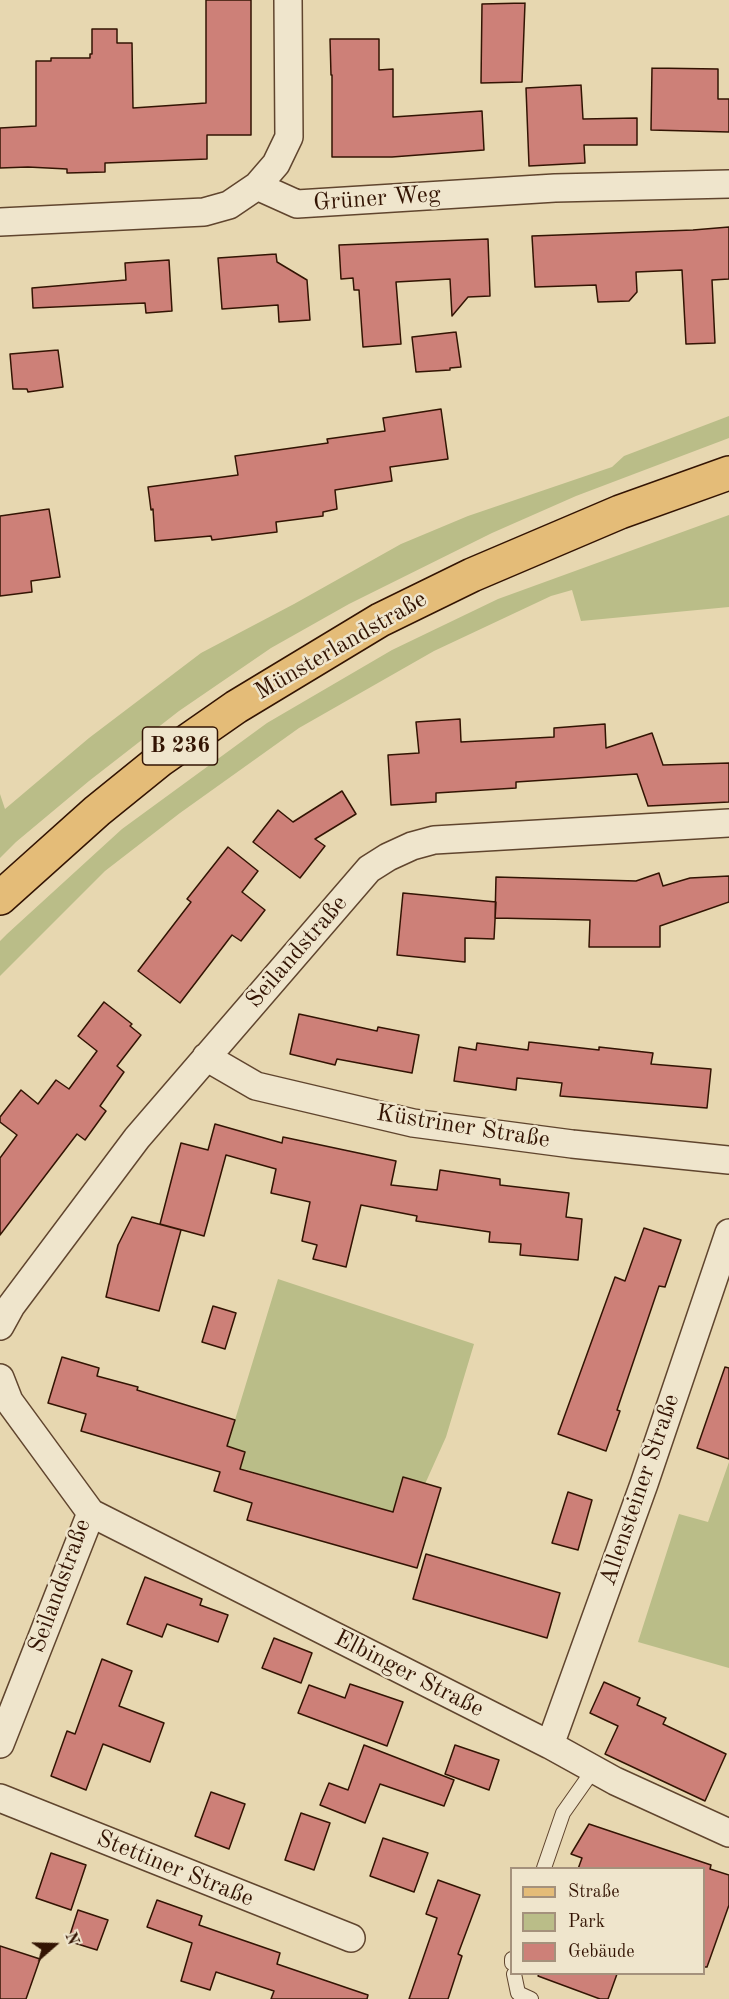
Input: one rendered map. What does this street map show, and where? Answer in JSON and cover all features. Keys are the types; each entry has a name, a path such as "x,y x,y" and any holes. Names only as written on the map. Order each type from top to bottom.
{"main road":[{"name":"Münsterlandstraße","path":"0,898 97,811 160,760 236,707 380,620 472,575 620,512 729,473"}],"street":[{"path":"0,222 204,212 230,205 257,186 276,164 289,136 288,0"},
{"name":"Grüner Weg","path":"257,186 297,204 555,188 729,184"},
{"name":"Seilandstraße","path":"0,1326 11,1306 137,1138 369,869 412,846 434,840 729,823"},
{"name":"Küstriner Straße","path":"206,1057 255,1086 413,1123 572,1144 729,1160"},
{"name":"Allensteiner Straße","path":"550,1745 644,1484 729,1233"},
{"name":"Seilandstraße","path":"0,1378 9,1401 90,1513 0,1743"},
{"name":"Elbinger Straße","path":"90,1513 594,1769 729,1833"},
{"name":"Stettiner Straße","path":"0,1798 351,1938"}],"lane":[{"path":"545,1867 563,1813 594,1769"},
{"path":"514,1975 518,1993 531,1999"}],"green space":[{"path":"729,416 729,438 576,496 492,533 349,604 271,648 179,711 89,781 0,858 0,794 5,809 89,738 201,653 401,544 468,516 612,467 624,456"},
{"path":"729,515 729,607 581,621 572,590 551,596 434,651 299,728 180,813 105,871 0,976 0,941 7,934 122,829 267,723 392,650 498,599"},
{"path":"278,1279 474,1344 446,1437 425,1484 403,1478 395,1513 240,1468 245,1452 227,1446"},
{"path":"729,1462 729,1668 638,1642 679,1514 708,1522"}],"building":[{"path":"206,0 251,0 251,135 207,135 207,159 105,163 105,172 67,173 67,169 0,168 0,128 36,126 36,61 51,61 51,58 90,58 92,29 117,29 117,43 132,43 133,108 206,103"},
{"path":"525,3 522,82 481,83 482,4"},
{"path":"330,39 379,39 379,70 393,69 393,117 482,111 484,150 392,157 332,157"},
{"path":"652,68 718,69 718,99 729,99 729,132 651,130"},
{"path":"581,85 583,119 637,118 637,145 584,145 585,163 529,166 526,88"},
{"path":"729,227 729,279 712,280 715,343 686,344 682,270 636,272 637,292 629,301 598,302 596,285 535,287 532,236"},
{"path":"488,239 490,296 468,297 452,316 450,279 396,282 401,344 363,347 359,290 354,290 353,278 341,279 339,245"},
{"path":"276,254 277,262 307,280 310,320 279,322 278,305 222,309 218,258"},
{"path":"169,260 172,311 146,313 145,303 33,308 32,288 126,280 125,263"},
{"path":"456,332 461,367 416,372 412,337"},
{"path":"58,350 63,387 28,392 27,389 13,389 10,354"},
{"path":"441,409 448,459 390,467 392,481 335,490 337,509 323,512 323,516 276,522 277,532 212,540 211,536 155,541 153,509 151,510 148,487 238,475 235,456 328,443 327,439 385,431 383,418"},
{"path":"49,509 60,577 31,581 32,592 0,596 0,516"},
{"path":"460,719 461,742 554,737 554,728 605,724 606,748 652,733 663,765 729,763 729,802 648,806 637,774 516,782 516,788 436,793 436,802 391,805 388,755 419,753 416,722"},
{"path":"342,791 356,814 315,839 325,846 300,878 253,842 278,810 293,822"},
{"path":"228,847 258,871 242,892 265,910 241,941 232,935 180,1003 138,971 191,902 187,899"},
{"path":"659,873 663,886 690,878 729,876 729,902 660,926 660,947 589,947 590,920 495,918 496,877 636,881"},
{"path":"403,893 496,902 494,939 465,938 465,962 397,955"},
{"path":"104,1002 132,1024 130,1026 141,1035 117,1066 124,1072 100,1106 106,1111 85,1140 77,1134 0,1235 0,1158 17,1135 0,1122 0,1117 21,1090 38,1104 56,1080 69,1089 97,1051 78,1036"},
{"path":"299,1014 377,1031 378,1027 419,1035 412,1073 337,1059 335,1065 290,1054"},
{"path":"529,1042 653,1053 651,1064 711,1069 707,1108 560,1096 562,1083 517,1078 516,1090 454,1081 459,1047 476,1050 477,1043 528,1050"},
{"path":"215,1124 282,1143 283,1137 396,1161 391,1185 437,1190 440,1170 500,1179 500,1185 569,1193 566,1217 582,1219 578,1260 520,1255 521,1244 489,1242 490,1232 416,1221 417,1216 361,1205 346,1267 313,1259 317,1245 302,1241 310,1202 271,1193 276,1169 226,1155 204,1236 160,1224 181,1143 208,1150"},
{"path":"132,1217 181,1230 159,1311 106,1297 118,1245"},
{"path":"644,1228 681,1240 665,1287 659,1286 617,1410 620,1411 606,1451 558,1434 615,1277 625,1281"},
{"path":"213,1306 236,1313 225,1349 202,1342"},
{"path":"62,1357 99,1368 97,1376 138,1387 137,1390 235,1420 227,1446 245,1452 240,1469 393,1512 403,1477 441,1488 417,1568 247,1520 252,1503 214,1491 220,1472 81,1431 86,1414 48,1403"},
{"path":"725,1367 729,1368 729,1459 697,1448"},
{"path":"568,1492 592,1500 578,1550 552,1543"},
{"path":"426,1554 560,1593 547,1638 413,1599"},
{"path":"145,1577 202,1599 200,1605 228,1615 218,1642 167,1624 162,1637 127,1624"},
{"path":"274,1638 312,1653 301,1683 262,1668"},
{"path":"102,1659 132,1671 119,1706 164,1723 150,1762 103,1744 86,1790 51,1776 67,1731 75,1734"},
{"path":"604,1682 640,1698 637,1705 666,1718 663,1724 726,1754 705,1801 605,1754 618,1726 590,1713"},
{"path":"350,1684 403,1702 387,1746 298,1713 309,1685 345,1698"},
{"path":"364,1745 454,1780 444,1806 380,1784 365,1823 320,1805 329,1783 348,1790"},
{"path":"455,1745 499,1760 489,1790 445,1774"},
{"path":"211,1792 245,1804 229,1849 195,1836"},
{"path":"301,1813 330,1823 314,1870 285,1860"},
{"path":"589,1824 711,1865 710,1869 729,1875 729,1905 707,1967 705,1967 705,1867 579,1867 582,1858 571,1854"},
{"path":"383,1838 428,1853 414,1892 370,1876"},
{"path":"51,1853 86,1865 71,1910 36,1898"},
{"path":"438,1880 480,1895 458,1954 462,1956 448,1999 409,1999 437,1918 426,1914"},
{"path":"157,1900 202,1916 199,1925 280,1953 277,1964 368,1995 367,1999 271,1999 274,1991 216,1972 210,1990 181,1981 192,1943 147,1927"},
{"path":"78,1910 108,1920 97,1950 68,1941"},
{"path":"0,1946 40,1959 26,1999 0,1999"},
{"path":"617,1975 608,1999 600,1999 538,1976"}]}
